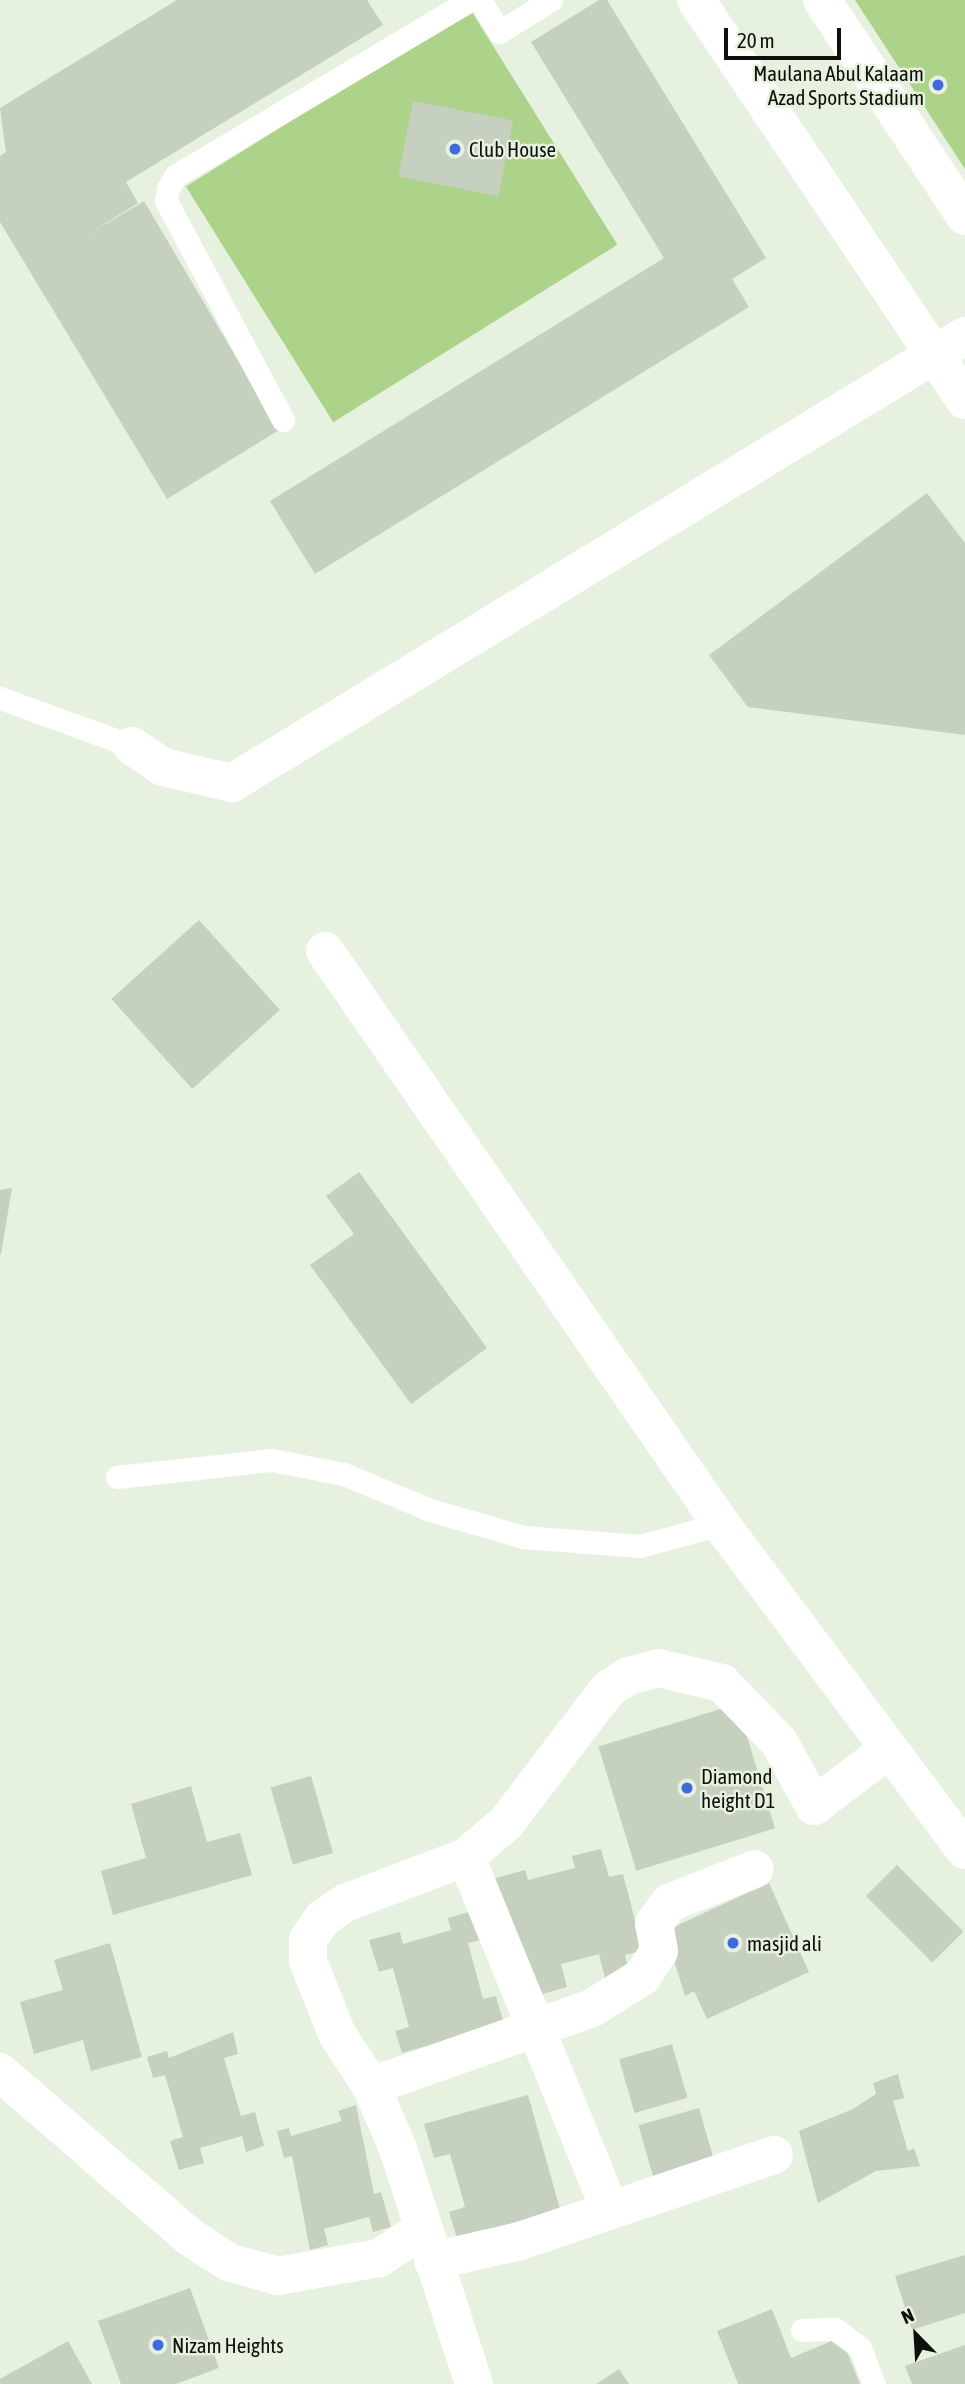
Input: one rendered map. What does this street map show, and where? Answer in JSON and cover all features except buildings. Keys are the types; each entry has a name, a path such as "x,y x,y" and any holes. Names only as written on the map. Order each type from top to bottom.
{"street":[{"path":"696,0 932,355 965,400"},
{"path":"822,0 965,216"},
{"path":"132,746 163,767 232,783 965,336"},
{"path":"325,951 721,1524 965,1850"},
{"path":"474,2384 427,2246 398,2149 371,2086 324,2003 308,1961 308,1940 323,1918 345,1903 466,1857 506,1822 608,1689 629,1676 659,1668 722,1683 779,1742 814,1806 889,1749"},
{"path":"466,1857 610,2210"},
{"path":"371,2086 536,2033 642,1978 659,1951 654,1924 669,1903 755,1870"},
{"path":"0,2072 190,2237 228,2262 278,2276 610,2210 774,2155"}],"lane":[{"path":"283,420 166,201 168,189 175,176 470,0"},
{"path":"480,0 499,32 551,0"},
{"path":"0,698 132,746"},
{"path":"117,1477 272,1460 344,1474 430,1510 523,1537 640,1545 721,1524"},
{"path":"802,2330 835,2329 860,2348 874,2384"}],"green space":[{"name":"Maulana Abul Kalaam Azad Sports Stadium","path":"855,0 965,0 965,169"},
{"path":"470,9 617,245 333,422 186,187"}],"place":[{"name":"Maulana Abul Kalaam Azad Sports Stadium","path":"938,85"},
{"name":"Club House","path":"455,149"},
{"name":"Diamond height D1","path":"687,1788"},
{"name":"masjid ali","path":"733,1943"},
{"name":"Nizam Heights","path":"158,2345"}]}
